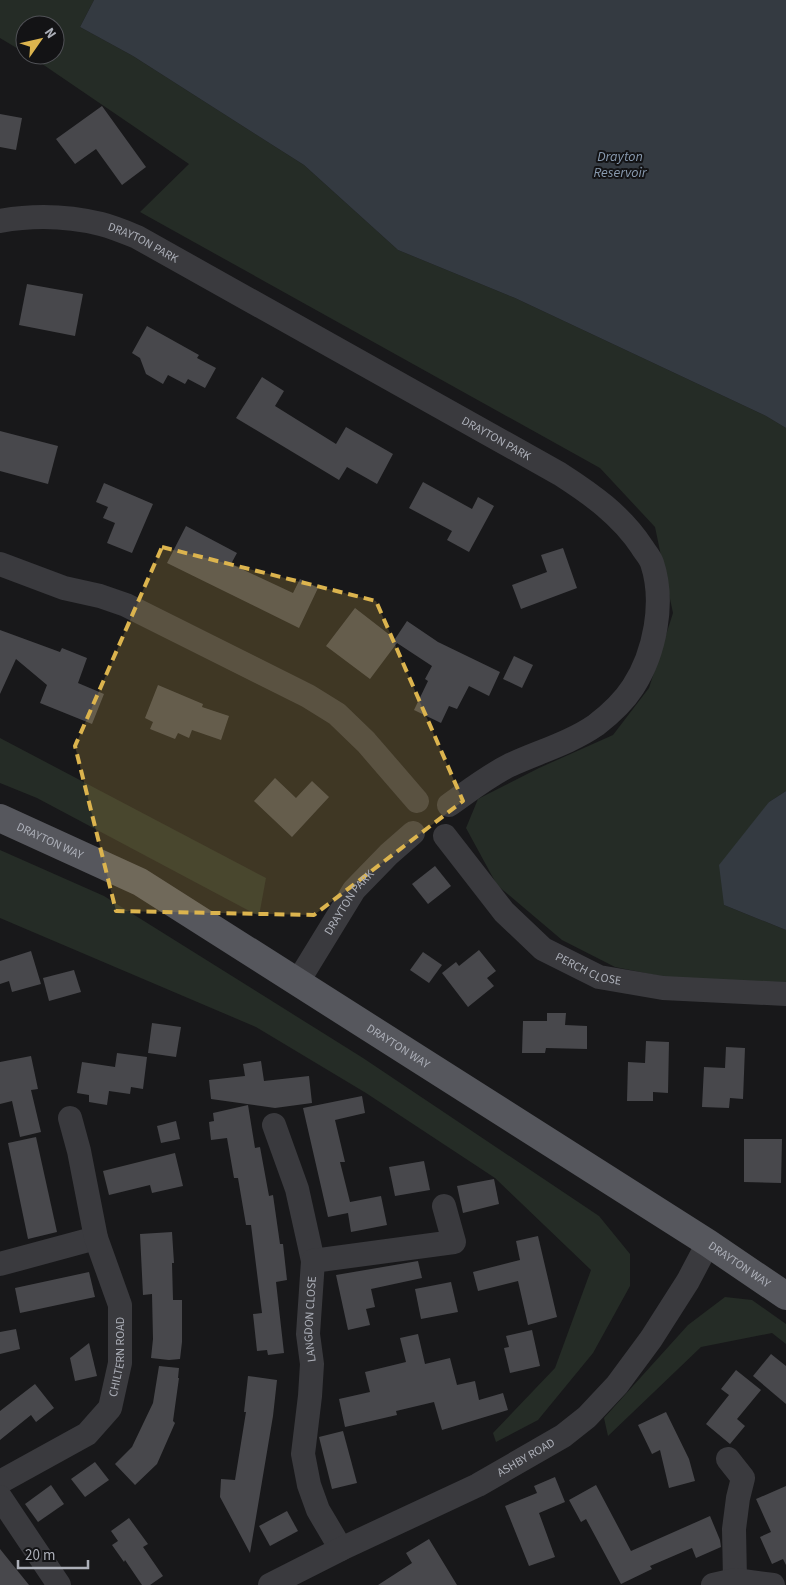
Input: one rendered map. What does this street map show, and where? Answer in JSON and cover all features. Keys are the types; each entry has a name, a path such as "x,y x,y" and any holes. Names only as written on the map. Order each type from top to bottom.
{"main road":[{"name":"DRAYTON WAY","path":"0,818 140,882 708,1243 786,1296"}],"street":[{"name":"DRAYTON PARK","path":"0,221 19,218 69,218 102,224 138,237 560,474 592,495 616,514 634,536 652,562 658,596 656,629 645,664 633,688 616,707 580,735 509,766 449,805"},
{"path":"0,564 64,588 100,596 126,605 308,696 337,714 361,737 392,770 416,801"},
{"path":"432,796 440,798 449,805 454,816 454,824 450,831 438,841 422,840 413,833 409,822 409,814 416,801 432,796"},
{"name":"DRAYTON PARK","path":"297,983 354,890 389,854 413,833"},
{"name":"PERCH CLOSE","path":"445,836 504,912 543,949 599,977 663,988 786,994"},
{"name":"CHILTERN ROAD","path":"0,1482 87,1434 110,1408 120,1363 120,1305 96,1238 79,1151 70,1118"},
{"path":"274,1125 297,1189 313,1261"},
{"name":"LANGDON CLOSE","path":"341,1549 318,1510 309,1485 303,1454 312,1364 308,1334 313,1261 454,1242 444,1206"},
{"path":"0,1264 96,1238"},
{"name":"ASHBY ROAD","path":"270,1585 341,1549 478,1485 563,1436 587,1417 616,1385 651,1340 688,1281 708,1243"},
{"path":"728,1459 743,1478 724,1582 773,1585"},
{"path":"0,1497 59,1585"}],"highlighted area":[{"path":"162,547 376,601 463,801 314,915 116,911 75,746"}],"shaded area":[{"path":"0,0 94,0 80,27 133,56 304,165 398,250 515,298 766,416 786,428 786,791 769,802 724,905 786,930 786,983 690,982 615,967 562,940 497,885 466,828 478,799 539,768 613,735 649,688 673,613 655,527 600,468 140,212 189,164 44,65 65,65 65,15 15,15 15,47 0,38"},
{"path":"0,738 266,878 259,916 37,798 0,783"},
{"path":"0,850 104,896 363,1058 599,1216 630,1254 630,1286 593,1353 538,1420 496,1442 493,1433 555,1368 591,1270 495,1178 366,1093 256,1027 0,918"},
{"path":"725,1297 752,1300 786,1324 786,1344 772,1333 701,1347 608,1436 604,1418 688,1325"}],"water":[{"name":"Drayton Reservoir","path":"94,0 786,0 786,428 766,416 515,298 398,250 304,165 133,56 80,27"},
{"path":"786,791 786,930 724,905 719,865 769,802"}],"building":[{"path":"102,106 146,167 122,185 96,149 75,164 56,139"},
{"path":"0,114 22,118 16,150 0,147"},
{"path":"27,284 83,294 75,336 19,325"},
{"path":"147,326 199,355 197,358 216,368 205,388 188,379 185,384 168,375 163,384 146,374 140,358 132,353"},
{"path":"262,377 284,391 275,406 336,444 346,427 393,454 377,484 347,467 339,480 236,418"},
{"path":"0,431 58,446 48,484 0,471"},
{"path":"423,482 472,509 478,497 494,506 469,552 447,540 452,531 409,508"},
{"path":"104,483 153,504 132,553 107,543 115,523 103,518 108,507 96,502"},
{"path":"186,526 237,553 231,564 293,593 300,579 318,588 299,628 167,563"},
{"path":"563,548 577,588 521,609 512,585 547,572 541,555"},
{"path":"355,608 395,639 407,621 438,642 500,672 489,696 469,686 457,709 449,706 441,723 414,710 428,681 425,679 432,666 397,643 370,679 326,646"},
{"path":"0,630 60,652 62,648 87,658 78,683 104,694 92,724 40,703 47,685 16,659 0,694"},
{"path":"514,656 533,665 522,688 503,679"},
{"path":"158,685 203,704 202,707 229,716 221,740 192,730 189,738 178,733 175,739 150,729 153,722 145,718"},
{"path":"275,778 296,798 312,781 329,797 292,837 254,801"},
{"path":"435,866 451,886 428,904 412,884"},
{"path":"479,950 496,971 487,978 494,986 468,1007 442,973 456,962 459,966"},
{"path":"31,951 41,984 12,992 9,981 0,984 0,961"},
{"path":"423,952 442,965 429,983 410,970"},
{"path":"74,970 81,992 49,1001 43,978"},
{"path":"547,1013 566,1013 565,1025 587,1026 587,1049 546,1048 545,1053 522,1053 523,1021 547,1021"},
{"path":"152,1023 181,1027 176,1057 148,1053"},
{"path":"646,1041 669,1042 668,1093 653,1092 653,1101 627,1101 628,1062 645,1063"},
{"path":"726,1047 745,1048 743,1099 730,1098 729,1108 702,1107 704,1067 725,1068"},
{"path":"117,1053 147,1057 143,1089 131,1087 130,1094 109,1091 107,1105 89,1102 89,1095 77,1093 82,1062 115,1067"},
{"path":"31,1056 38,1089 31,1090 41,1132 20,1137 12,1101 0,1104 0,1062"},
{"path":"261,1061 264,1081 309,1076 312,1103 275,1108 211,1099 209,1080 245,1076 243,1064"},
{"path":"362,1096 365,1113 335,1120 345,1162 340,1162 350,1202 381,1196 387,1225 351,1232 348,1213 328,1217 303,1108"},
{"path":"248,1105 255,1148 260,1147 269,1196 273,1195 280,1244 283,1244 287,1280 276,1282 284,1353 268,1355 267,1350 257,1351 253,1314 262,1313 251,1225 246,1225 238,1178 234,1178 227,1138 211,1140 209,1122 214,1121 213,1113"},
{"path":"176,1121 180,1139 161,1143 157,1126"},
{"path":"36,1137 57,1232 28,1239 8,1143"},
{"path":"744,1139 782,1139 781,1183 744,1182"},
{"path":"175,1153 183,1186 152,1193 150,1185 109,1195 103,1171"},
{"path":"424,1161 430,1190 395,1196 389,1167"},
{"path":"494,1179 499,1204 463,1213 457,1186"},
{"path":"172,1232 174,1263 172,1263 173,1300 182,1300 182,1342 180,1359 169,1360 151,1358 153,1339 152,1294 143,1295 140,1234"},
{"path":"538,1236 557,1317 528,1325 518,1281 478,1291 473,1272 520,1260 516,1241"},
{"path":"418,1261 422,1278 371,1289 375,1307 366,1309 370,1325 348,1330 336,1275"},
{"path":"89,1272 95,1297 20,1313 15,1288"},
{"path":"451,1282 458,1312 421,1319 415,1289"},
{"path":"16,1329 20,1349 0,1354 0,1332"},
{"path":"532,1330 540,1366 510,1373 504,1348 509,1347 506,1336"},
{"path":"418,1334 425,1364 450,1358 457,1385 475,1381 479,1400 503,1393 508,1410 442,1430 434,1402 396,1411 397,1415 345,1427 339,1399 370,1392 365,1372 406,1362 400,1338"},
{"path":"89,1343 97,1376 75,1381 70,1358"},
{"path":"771,1354 786,1366 786,1404 753,1376"},
{"path":"159,1366 179,1368 173,1421 175,1423 157,1464 135,1485 115,1464 132,1447 153,1403"},
{"path":"736,1370 761,1390 737,1419 745,1426 730,1444 706,1424 729,1395 721,1389"},
{"path":"248,1376 277,1380 273,1416 250,1553 220,1497 221,1479 235,1480 246,1412 244,1412"},
{"path":"35,1384 54,1408 36,1422 31,1415 0,1440 0,1411"},
{"path":"666,1412 689,1459 695,1481 669,1488 660,1450 652,1454 638,1425"},
{"path":"343,1431 357,1483 332,1489 319,1437"},
{"path":"95,1462 109,1480 85,1497 71,1479"},
{"path":"555,1477 565,1502 539,1513 555,1557 529,1566 505,1506 537,1493 534,1486"},
{"path":"51,1485 64,1504 38,1522 25,1504"},
{"path":"596,1485 631,1551 710,1516 721,1547 696,1558 692,1548 650,1566 652,1569 621,1584 586,1519 581,1522 569,1500"},
{"path":"786,1486 786,1565 783,1559 772,1564 760,1537 771,1532 756,1499"},
{"path":"287,1511 298,1531 270,1546 259,1526"},
{"path":"129,1518 148,1544 143,1547 163,1576 150,1585 142,1585 112,1545 118,1541 111,1531"},
{"path":"429,1539 457,1585 378,1585 412,1563 406,1553"},
{"path":"0,1549 29,1585 0,1585"}]}
